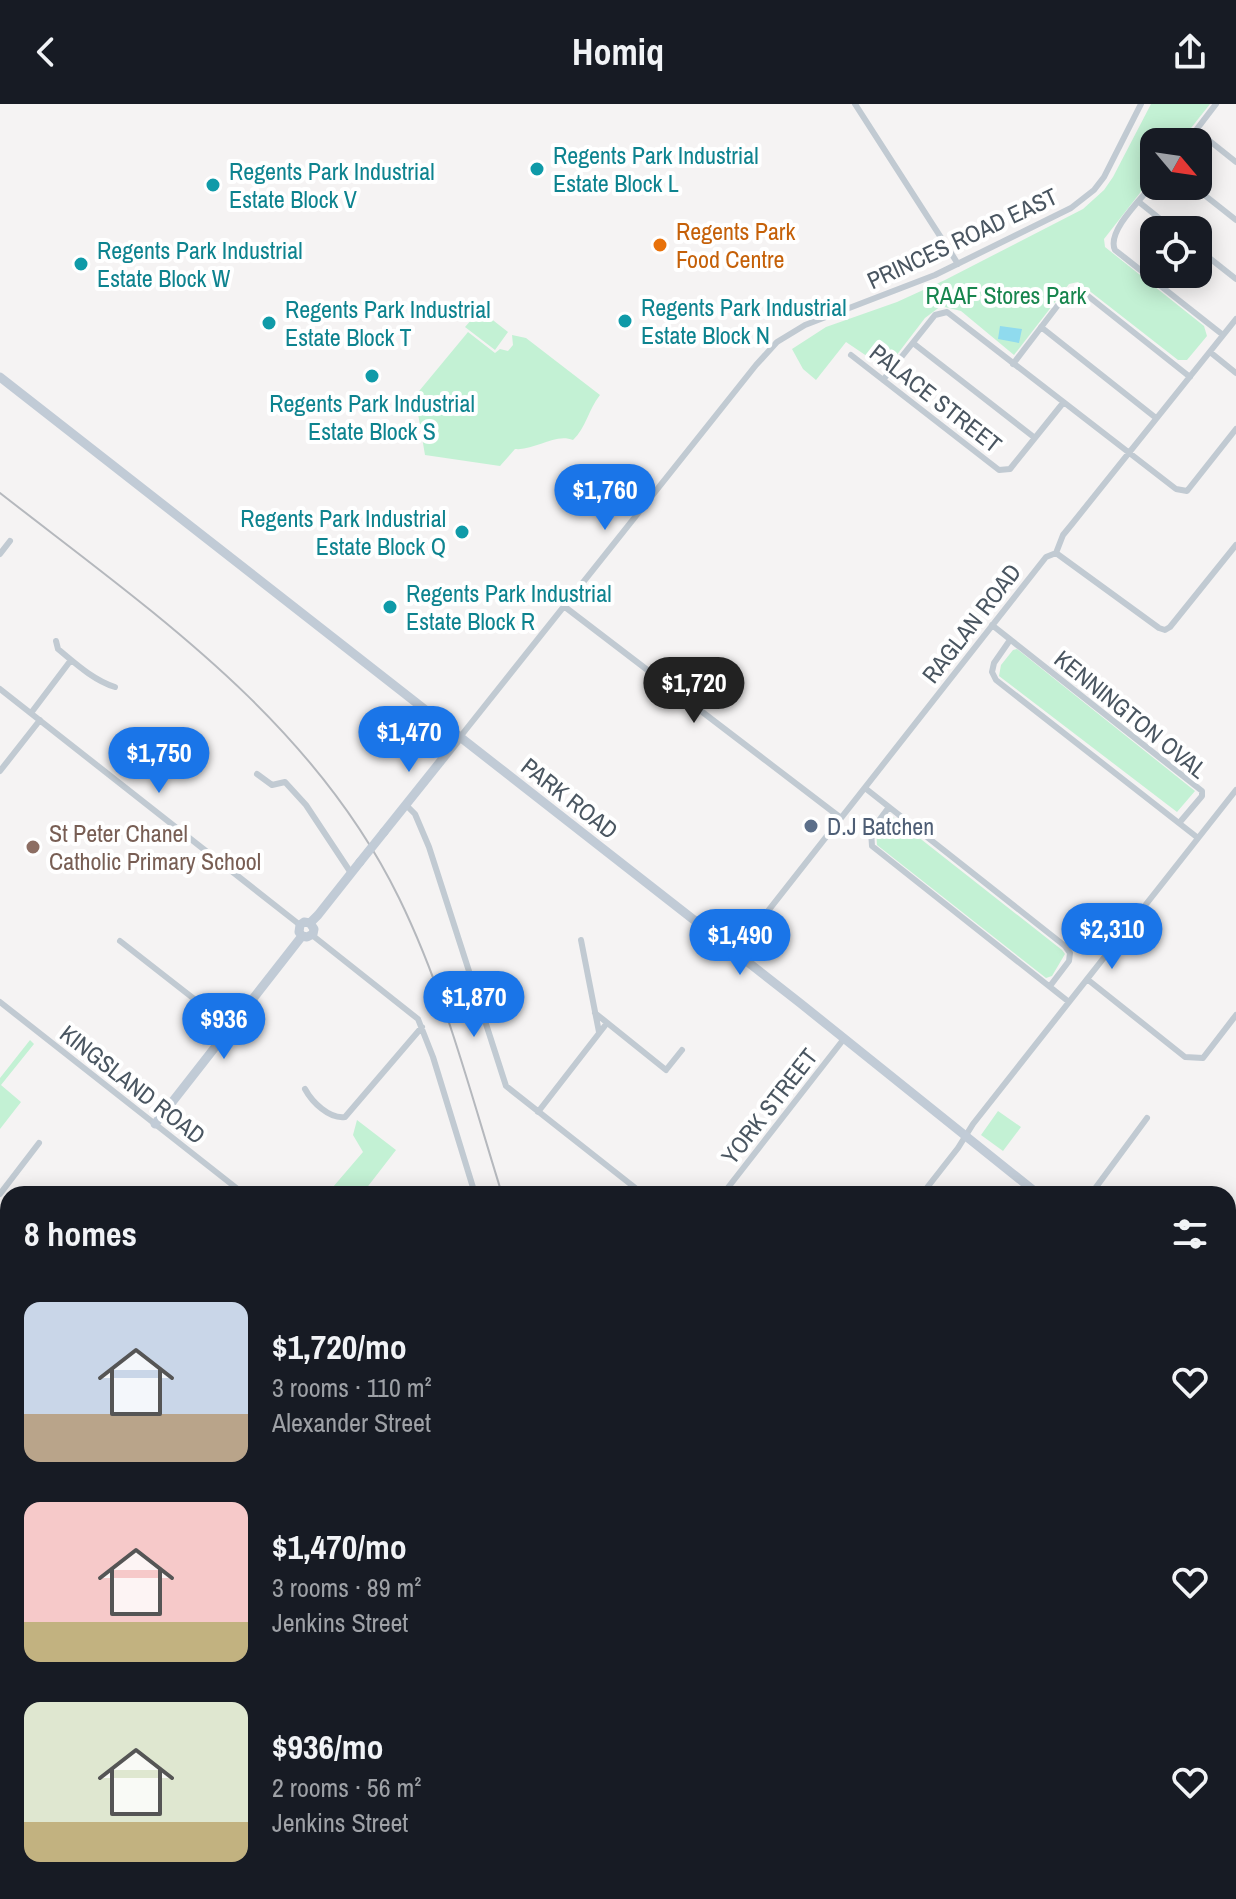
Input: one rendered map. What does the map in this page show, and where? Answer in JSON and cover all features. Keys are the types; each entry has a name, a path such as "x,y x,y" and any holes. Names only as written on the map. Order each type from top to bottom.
{"main road":[{"name":"PARK ROAD","path":"0,377 1028,1186"},
{"path":"155,1124 460,737"}],"street":[{"path":"855,104 958,264"},
{"name":"PRINCES ROAD EAST","path":"460,737 777,342 814,321 908,287 1071,208 1104,177 1141,104"},
{"path":"1198,128 1216,104"},
{"path":"1212,143 1236,162"},
{"path":"1211,200 1236,220"},
{"path":"1156,216 1139,202 1114,233 1112,244 1115,250 1223,335"},
{"path":"1212,260 1236,279"},
{"path":"1013,364 1068,292 1079,291 1190,377"},
{"path":"883,380 935,315 947,312 1176,489 1187,491 1236,429"},
{"name":"RAGLAN ROAD","path":"735,953 1046,557 1056,553 1063,535 1236,319"},
{"path":"1041,327 1156,418"},
{"path":"913,343 1035,438"},
{"path":"1210,352 1236,373"},
{"name":"PALACE STREET","path":"851,355 999,470 1010,469 1063,403"},
{"path":"0,554 10,541"},
{"path":"1056,553 1165,630 1236,545"},
{"path":"565,607 841,818"},
{"name":"KENNINGTON OVAL","path":"992,625 1202,791 1202,796 1180,822"},
{"path":"1010,640 994,663 992,672 996,680 1198,838"},
{"path":"56,641 58,649 71,660 102,683 115,687"},
{"path":"31,713 71,660"},
{"path":"0,689 412,1013 422,1027 472,1186"},
{"path":"0,771 40,720"},
{"path":"257,774 272,785 285,782 306,805 351,873"},
{"path":"865,788 1065,946 1070,953 1069,961 1050,986"},
{"path":"928,1186 1236,790"},
{"path":"406,805 415,814 429,847 504,1081 510,1090 633,1186"},
{"path":"889,807 871,831 872,846 1069,1002"},
{"path":"581,940 599,1032"},
{"path":"120,941 230,1027"},
{"path":"1087,979 1185,1057 1203,1058 1236,1015"},
{"name":"KINGSLAND ROAD","path":"0,1002 234,1186"},
{"path":"595,1013 666,1070 682,1050"},
{"path":"538,1112 607,1023"},
{"path":"305,1089 310,1100 335,1118 345,1117 422,1027"},
{"name":"YORK STREET","path":"729,1186 843,1040"},
{"path":"1097,1186 1147,1118"},
{"path":"7,1186 39,1143"}],"green space":[{"name":"RAAF Stores Park","path":"1151,104 1210,104 1191,128 1140,128 1140,193 1104,239 1105,247 1140,275 1140,288 1156,288 1204,326 1207,336 1187,360 1178,360 1078,282 1069,284 1014,355 961,311 941,306 925,318 886,369 846,342 816,380 803,369 792,349 826,327 897,302 945,280 1083,209 1113,177"},
{"path":"480,310 508,332 495,350 465,327"},
{"path":"468,332 495,353 500,349 508,351 513,345 512,335 526,338 600,395 573,440 559,439 515,449 500,466 425,455 415,396"},
{"path":"1017,649 1195,791 1177,812 999,676 1001,665"},
{"path":"889,814 1062,950 1065,954 1052,976 1046,978 877,845 876,831"},
{"path":"30,1040 34,1044 1,1085 21,1102 0,1129 0,1078"},
{"path":"998,1111 1021,1127 1003,1151 981,1135"},
{"path":"357,1120 396,1150 368,1186 334,1186 363,1152 353,1135"}],"water":[{"path":"1000,326 1022,329 1019,343 998,339"}],"railway":[{"path":"0,493 114,581 224,673 321,776 363,834 399,898 430,970 500,1186"}],"place":[{"name":"Regents Park Industrial Estate Block L","path":"537,169"},
{"name":"Regents Park Industrial Estate Block V","path":"213,185"},
{"name":"Regents Park Food Centre","path":"660,245"},
{"name":"Regents Park Industrial Estate Block W","path":"81,264"},
{"name":"Regents Park Industrial Estate Block N","path":"625,321"},
{"name":"Regents Park Industrial Estate Block T","path":"269,323"},
{"name":"Regents Park Industrial Estate Block S","path":"372,376"},
{"name":"Regents Park Industrial Estate Block Q","path":"462,532"},
{"name":"Regents Park Industrial Estate Block R","path":"390,607"},
{"name":"D.J Batchen","path":"811,826"},
{"name":"St Peter Chanel Catholic Primary School","path":"33,847"}]}
